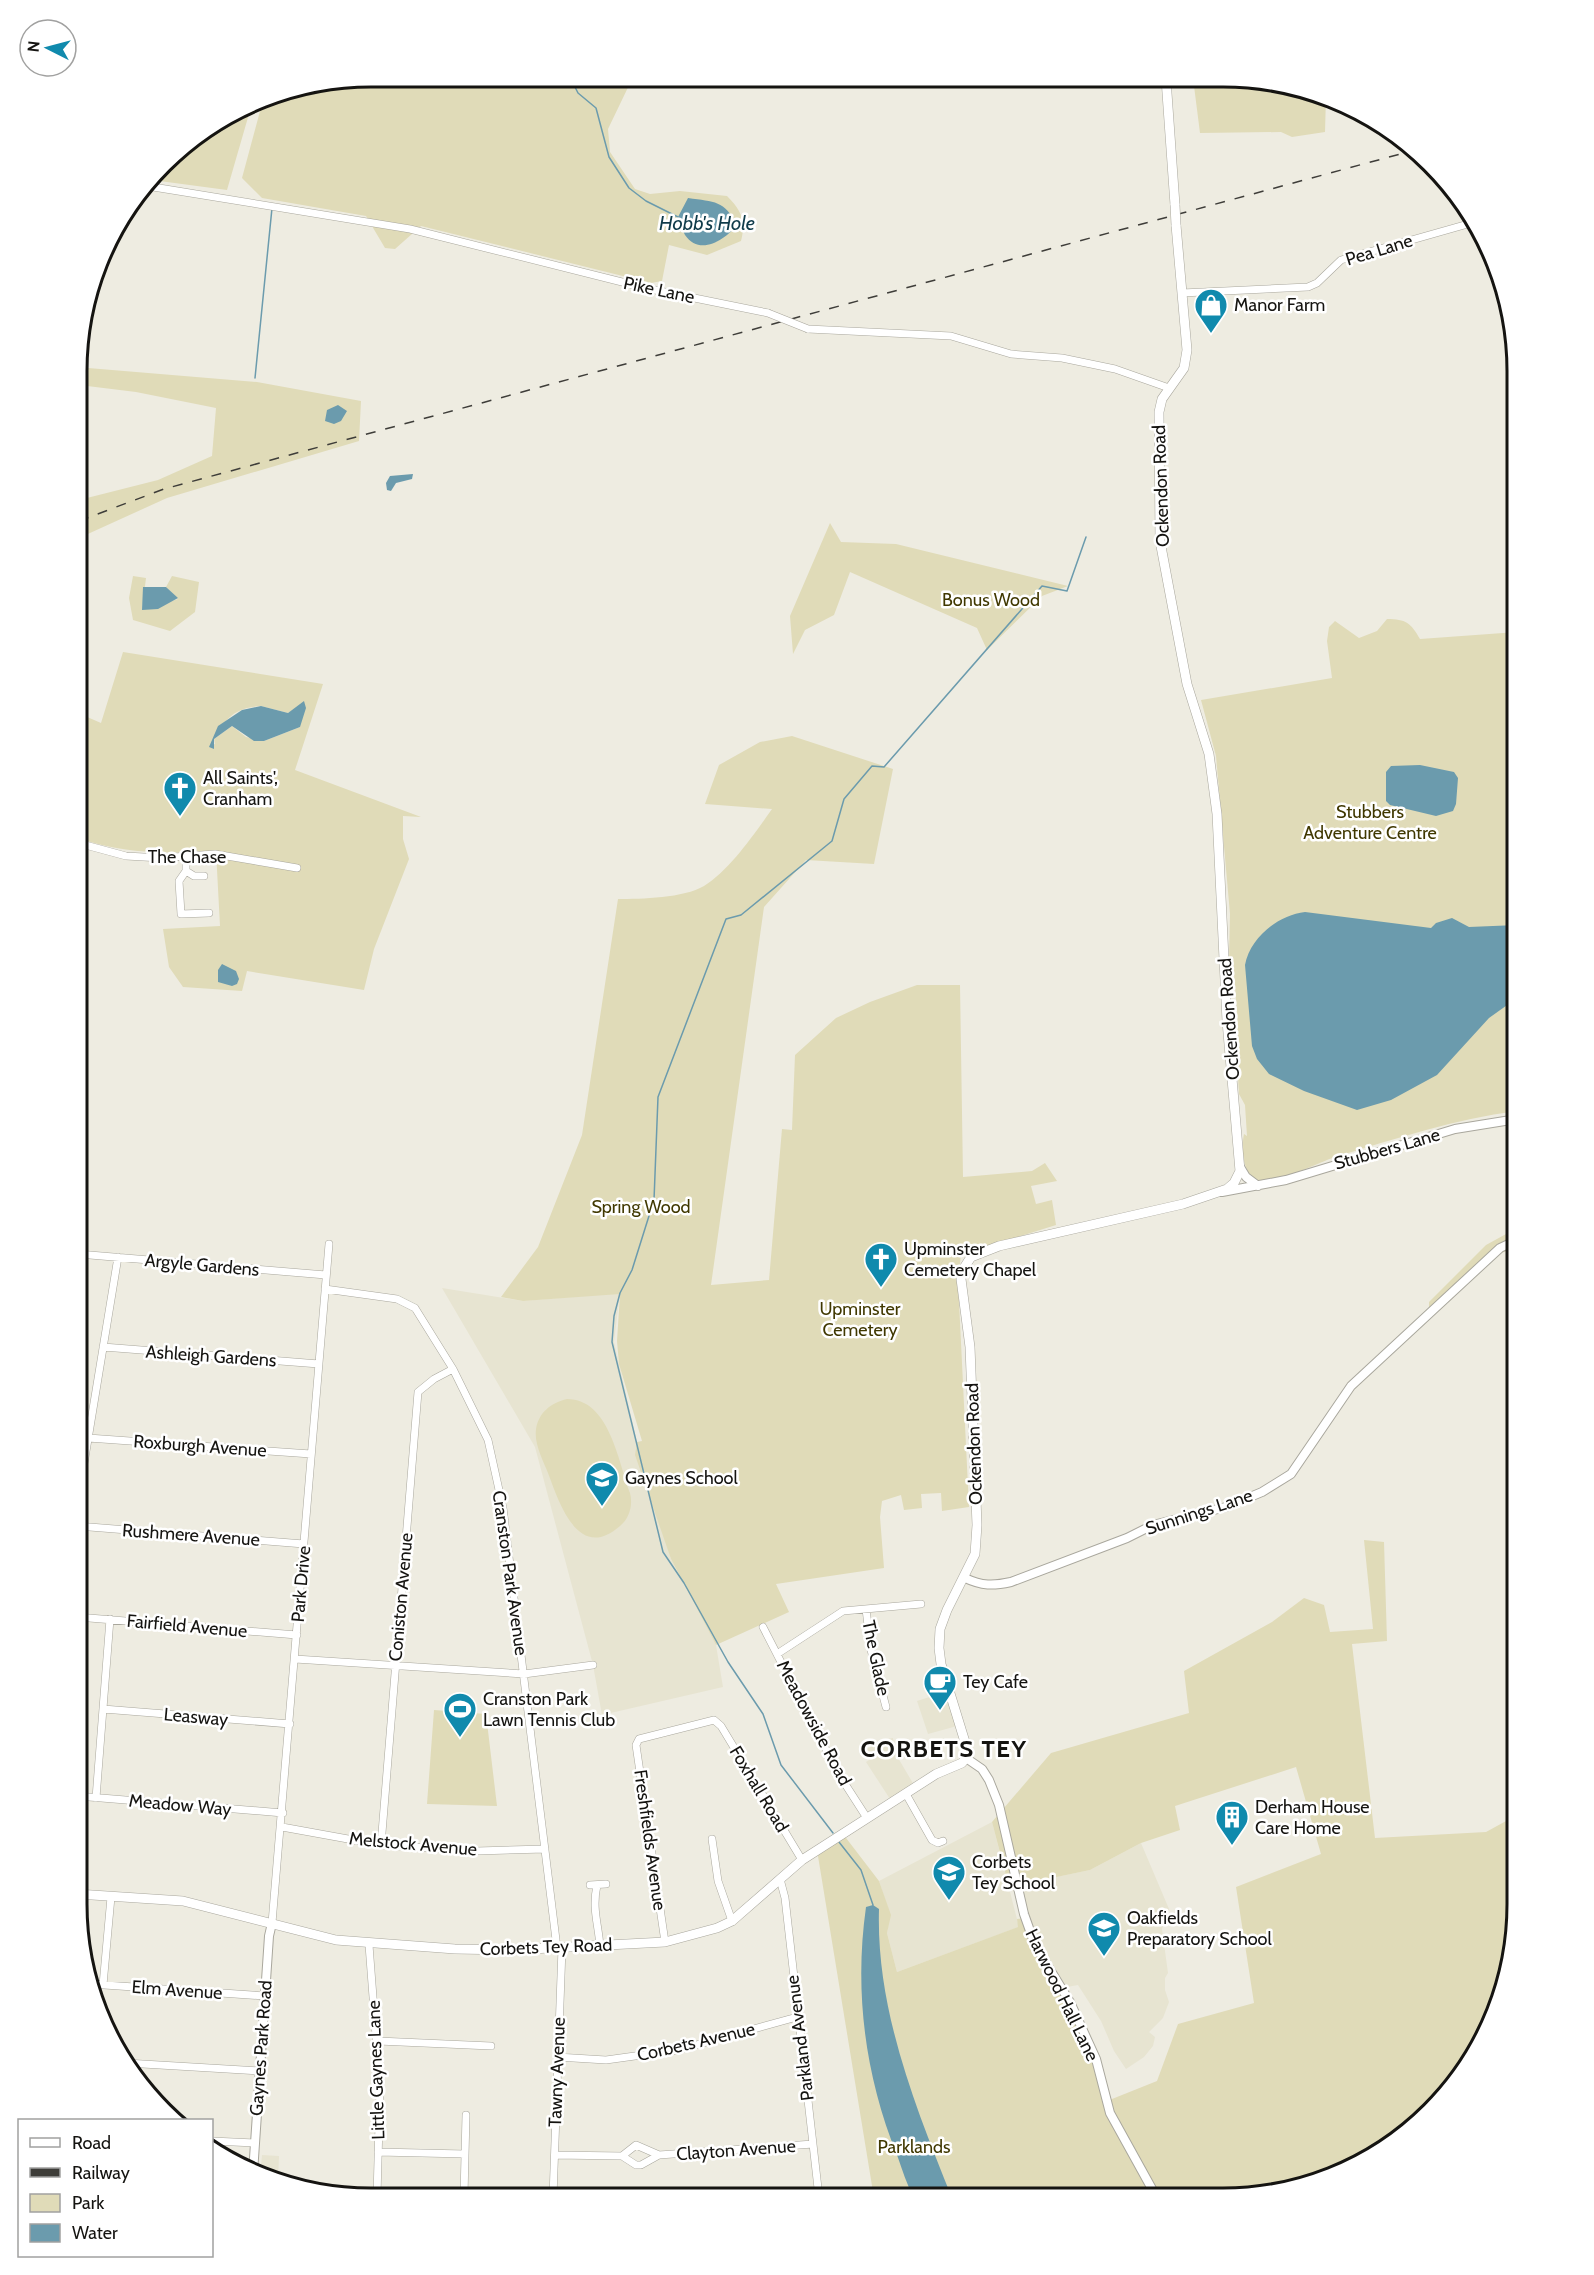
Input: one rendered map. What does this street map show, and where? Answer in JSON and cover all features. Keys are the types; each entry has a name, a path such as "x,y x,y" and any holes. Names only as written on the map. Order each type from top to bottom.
{"main road":[{"name":"Ockendon Road","path":"1167,87 1186,350 1184,368 1162,399 1159,412 1160,541 1187,684 1209,754 1217,814 1227,1021 1240,1167"},
{"path":"1219,1193 1234,1183 1240,1167"},
{"name":"Ockendon Road","path":"966,1758 965,1742 941,1664 939,1648 940,1629 947,1610 975,1554 977,1525 970,1347 961,1280 966,1263 971,1257 999,1246 1173,1207 1219,1193"},
{"name":"Corbets Tey Road","path":"87,1895 183,1901 336,1940 369,1945 476,1950 665,1942 698,1935 732,1921 802,1860 936,1774 962,1763 966,1758"}],"street":[{"name":"Pike Lane","path":"154,187 410,228 651,289 768,313 818,332 951,336 1011,354 1062,358 1115,369 1169,388"},
{"name":"Pea Lane","path":"1182,292 1308,287 1317,283 1341,260 1466,224"},
{"name":"The Chase","path":"87,845 126,856 215,854 297,868"},
{"path":"186,856 186,871 179,881 181,914 209,913"},
{"path":"186,871 194,876 204,876"},
{"name":"Stubbers Lane","path":"1219,1193 1258,1186 1455,1129 1507,1120"},
{"path":"1240,1167 1246,1177 1258,1186"},
{"name":"Park Drive","path":"272,1923 282,1827 328,1244"},
{"name":"Sunnings Lane","path":"964,1578 979,1584 994,1586 1011,1582 1127,1538 1141,1529 1226,1507 1281,1482 1291,1474 1351,1386 1500,1248 1507,1245"},
{"name":"Argyle Gardens","path":"87,1255 326,1275"},
{"path":"87,1444 118,1257"},
{"name":"Cranston Park Avenue","path":"325,1289 397,1299 415,1308 453,1369 488,1440 503,1508 545,1849 560,1948"},
{"name":"Ashleigh Gardens","path":"103,1347 319,1365"},
{"name":"Coniston Avenue","path":"381,1845 418,1392 434,1379 453,1369"},
{"name":"Roxburgh Avenue","path":"88,1438 312,1454"},
{"name":"Rushmere Avenue","path":"87,1527 304,1544"},
{"path":"777,1654 843,1611 921,1604"},
{"name":"The Glade","path":"866,1609 871,1650 886,1707"},
{"name":"Fairfield Avenue","path":"87,1618 297,1635"},
{"path":"96,1798 111,1619"},
{"name":"Meadowside Road","path":"763,1627 838,1773 867,1818"},
{"path":"295,1659 524,1674 593,1665"},
{"name":"Leasway","path":"103,1709 290,1724"},
{"name":"Freshfields Avenue","path":"665,1942 636,1745 639,1739 714,1720"},
{"name":"Foxhall Road","path":"714,1720 721,1726 802,1860"},
{"name":"Harwood Hall Lane","path":"966,1758 982,1769 989,1780 999,1805 1024,1914 1035,1945 1070,2002 1096,2059 1110,2113 1151,2188"},
{"path":"906,1794 932,1840 938,1843 943,1841"},
{"name":"Meadow Way","path":"87,1798 282,1813"},
{"name":"Melstock Avenue","path":"282,1827 381,1845 477,1851 545,1849"},
{"path":"712,1839 718,1881 732,1921"},
{"name":"Parkland Avenue","path":"780,1879 785,1898 818,2188"},
{"path":"600,1946 599,1928 593,1904 594,1885 606,1884"},
{"path":"103,1985 111,1897"},
{"name":"Gaynes Park Road","path":"254,2163 272,1923"},
{"name":"Little Gaynes Lane","path":"369,1945 378,2041 377,2188"},
{"name":"Tawny Avenue","path":"554,2188 560,1948"},
{"name":"Elm Avenue","path":"99,1985 265,1996"},
{"name":"Corbets Avenue","path":"557,2057 606,2060 678,2050 797,2017"},
{"path":"378,2041 491,2046"},
{"path":"136,2064 259,2071"},
{"path":"464,2188 466,2115"},
{"path":"215,2141 255,2143"},
{"name":"Clayton Avenue","path":"555,2155 622,2156 636,2165 641,2165 659,2155 813,2144"},
{"name":"Clayton Avenue","path":"622,2156 636,2145 659,2155"},
{"path":"378,2152 465,2154"}],"shaded area":[{"name":"Gaynes School","path":"442,1288 523,1301 620,1293 614,1342 638,1446 671,1559 716,1645 723,1687 602,1715 593,1665 535,1447"},
{"path":"948,1691 957,1726 928,1734 917,1701"},
{"path":"893,1738 894,1751 914,1785 890,1799 866,1762 872,1758 867,1749 883,1740"},
{"name":"Corbets Tey School","path":"992,1822 1019,1927 897,1972 887,1933 890,1915 879,1881"},
{"name":"Oakfields Preparatory School","path":"1141,1843 1169,1909 1162,1929 1168,1973 1165,1978 1165,1990 1169,2002 1163,2018 1149,2032 1155,2037 1153,2046 1144,2057 1126,2069 1114,2051 1101,2021 1078,1985 1061,1988 1035,1945 1017,1885 1090,1870"},
{"path":"262,2155 279,2156 278,2172 261,2166"}],"green space":[{"path":"371,87 628,87 608,129 610,152 635,189 650,194 680,191 727,196 742,217 743,228 741,241 707,255 669,245 662,281 651,283 421,226 395,249 385,248 366,216 262,198 242,178 260,110 316,92"},
{"path":"1194,87 1260,89 1297,97 1326,107 1325,132 1292,137 1281,132 1200,133"},
{"path":"249,114 227,190 160,181 198,146"},
{"path":"87,364 88,368 257,382 361,401 359,441 167,498 87,534 87,498 158,480 212,456 216,408 136,392 87,386"},
{"name":"Bonus Wood","path":"830,523 841,542 896,544 1068,586 1042,596 987,650 977,628 850,572 834,615 805,630 793,654 790,616"},
{"path":"133,576 146,578 142,610 178,599 166,587 172,576 199,582 195,612 170,631 133,620 129,598"},
{"name":"Stubbers Adventure Centre","path":"1387,619 1407,623 1420,639 1507,633 1507,1113 1425,1130 1335,1157 1288,1176 1261,1181 1250,1175 1246,1169 1243,1154 1244,1134 1247,1136 1245,1105 1239,1094 1235,1027 1238,1024 1233,961 1229,960 1230,914 1216,756 1201,700 1332,678 1327,641 1329,627 1335,621 1359,638 1377,631"},
{"path":"123,652 323,684 295,770 421,817 403,816 403,839 409,859 374,949 364,990 247,971 242,991 183,987 169,967 163,929 220,926 216,851 147,852 87,841 87,717 101,723","holes":["261,706 288,713 296,708 300,727 264,741 246,737 232,726 214,739 235,713"]},
{"path":"792,736 893,769 874,864 806,860 764,907 711,1285 769,1280 782,1129 792,1130 795,1055 836,1018 870,1002 917,985 960,985 963,1177 1032,1171 1045,1163 1057,1181 1031,1186 1036,1204 1052,1200 1056,1225 970,1252 962,1245 958,1281 969,1507 942,1511 941,1493 921,1494 922,1508 904,1510 901,1495 882,1501 880,1517 884,1568 776,1584 789,1612 716,1645 671,1559 635,1455 637,1442 642,1441 619,1364 617,1341 620,1294 523,1301 501,1297 538,1247 582,1135 618,899 662,897 685,893 704,886 723,871 772,809 705,804 719,765 760,742"},
{"path":"1507,1233 1507,1251 1501,1253 1429,1319 1429,1302 1486,1245"},
{"path":"567,1399 581,1402 593,1409 602,1420 616,1449 630,1493 631,1506 626,1519 605,1536 593,1537 582,1533 572,1524 558,1499 538,1446 536,1429 543,1413 556,1403"},
{"name":"Parklands","path":"1364,1540 1384,1542 1387,1641 1352,1644 1375,1838 1486,1832 1507,1820 1507,1904 1502,1959 1492,1995 1478,2030 1459,2062 1437,2091 1410,2118 1365,2150 1314,2173 1278,2183 1223,2188 872,2188 817,1850 843,1834 879,1881 891,1915 887,1933 897,1972 1018,1927 1017,1919 1025,1918 1096,2059 1107,2101 1157,2081 1178,2024 1254,2003 1236,1887 1321,1854 1296,1767 1175,1806 1180,1830 1141,1843 1090,1870 1009,1887 992,1822 1051,1753 1189,1713 1184,1671 1272,1622 1304,1598 1324,1605 1330,1632 1373,1629"},
{"name":"Cranston Park Lawn Tennis Club","path":"434,1710 486,1714 497,1806 427,1804"}],"water":[{"name":"Hobb's Hole","path":"688,198 718,204 728,211 737,225 720,240 712,244 698,245 685,235 678,217"},
{"path":"338,405 347,411 341,421 334,424 325,421 327,410"},
{"path":"413,474 412,479 396,483 391,491 387,490 386,483 390,476"},
{"path":"143,587 166,587 178,598 158,609 142,610"},
{"path":"304,701 306,708 300,727 264,741 254,741 232,726 214,739 214,749 209,747 218,726 242,710 261,706 288,713"},
{"path":"1420,765 1454,772 1458,778 1456,804 1453,811 1436,816 1390,805 1386,801 1386,772 1391,766"},
{"path":"1305,912 1431,928 1436,923 1452,918 1469,927 1507,925 1507,1005 1489,1018 1437,1075 1391,1100 1357,1110 1304,1091 1269,1074 1257,1059 1252,1046 1245,965 1259,937 1275,923"},
{"path":"222,964 236,971 239,979 237,984 232,986 218,982 218,970"},
{"path":"873,1905 879,1909 884,1983 900,2057 948,2188 910,2188 877,2095 865,2033 862,2002 861,1970 866,1907"}],"waterway":[{"path":"575,87 578,93 596,108 609,157 629,188 646,201 678,217"},
{"path":"255,378 272,208"},
{"path":"833,1833 781,1765 763,1714 728,1662 684,1583 663,1552 612,1342 614,1316 620,1293 632,1270 654,1200 658,1097 726,919 741,915 832,841 844,799 872,766 884,767 1042,586 1067,591 1086,537"},
{"path":"839,1842 861,1870 873,1905"}],"railway":[{"path":"87,518 164,489 1405,153"}],"place":[{"name":"Manor Farm","path":"1211,334"},
{"name":"All Saints', Cranham","path":"180,817"},
{"name":"Upminster Cemetery Chapel","path":"881,1288"},
{"name":"Gaynes School","path":"602,1507"},
{"name":"Tey Cafe","path":"940,1711"},
{"name":"Cranston Park Lawn Tennis Club","path":"460,1738"},
{"name":"Derham House Care Home","path":"1232,1846"},
{"name":"Corbets Tey School","path":"949,1901"},
{"name":"Oakfields Preparatory School","path":"1104,1957"}],"district":[{"name":"CORBETS TEY","path":"944,1749"}],"park label":[{"name":"Spring Wood","path":"641,1207"},
{"name":"Upminster Cemetery","path":"860,1319"}]}
